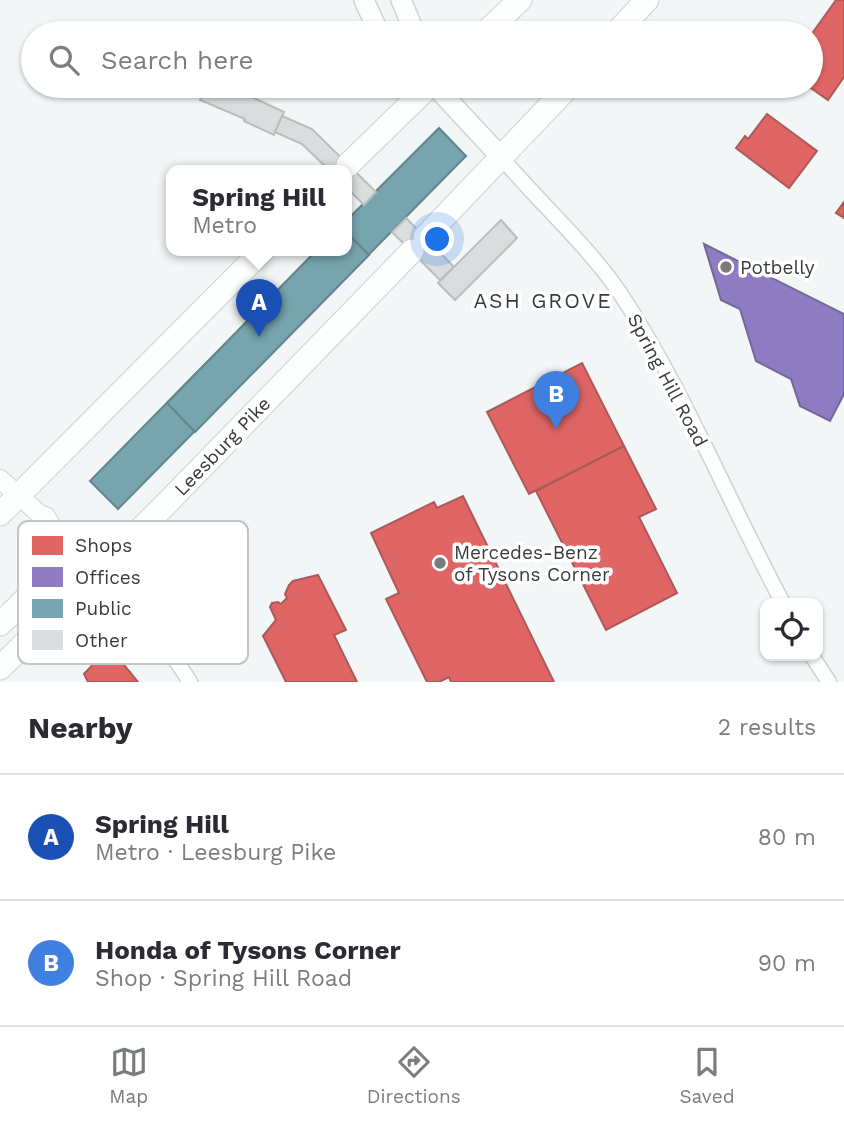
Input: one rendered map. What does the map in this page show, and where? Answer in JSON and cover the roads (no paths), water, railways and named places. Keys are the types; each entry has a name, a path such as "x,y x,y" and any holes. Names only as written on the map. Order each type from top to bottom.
{"highway":[{"path":"498,21 520,0"},
{"path":"627,21 647,0"},
{"path":"348,165 417,98"},
{"name":"Leesburg Pike","path":"148,521 558,98"},
{"path":"0,514 257,256"},
{"path":"0,624 18,607"},
{"name":"Leesburg Pike","path":"0,668 18,650"}],"main road":[{"path":"364,0 374,21"},
{"path":"401,0 410,21"},
{"name":"Spring Hill Road","path":"446,98 501,157"}],"street":[{"name":"Spring Hill Road","path":"501,157 600,268 654,347 780,598"},
{"path":"0,479 47,521"},
{"path":"815,661 829,682"},
{"path":"179,664 190,682"}],"place":[{"name":"Potbelly","path":"726,267"},
{"name":"Spring Hill","path":"259,337"},
{"name":"Honda of Tysons Corner","path":"556,429"},
{"name":"Mercedes-Benz of Tysons Corner","path":"440,563"}],"district":[{"name":"ASH GROVE","path":"543,301"}]}
